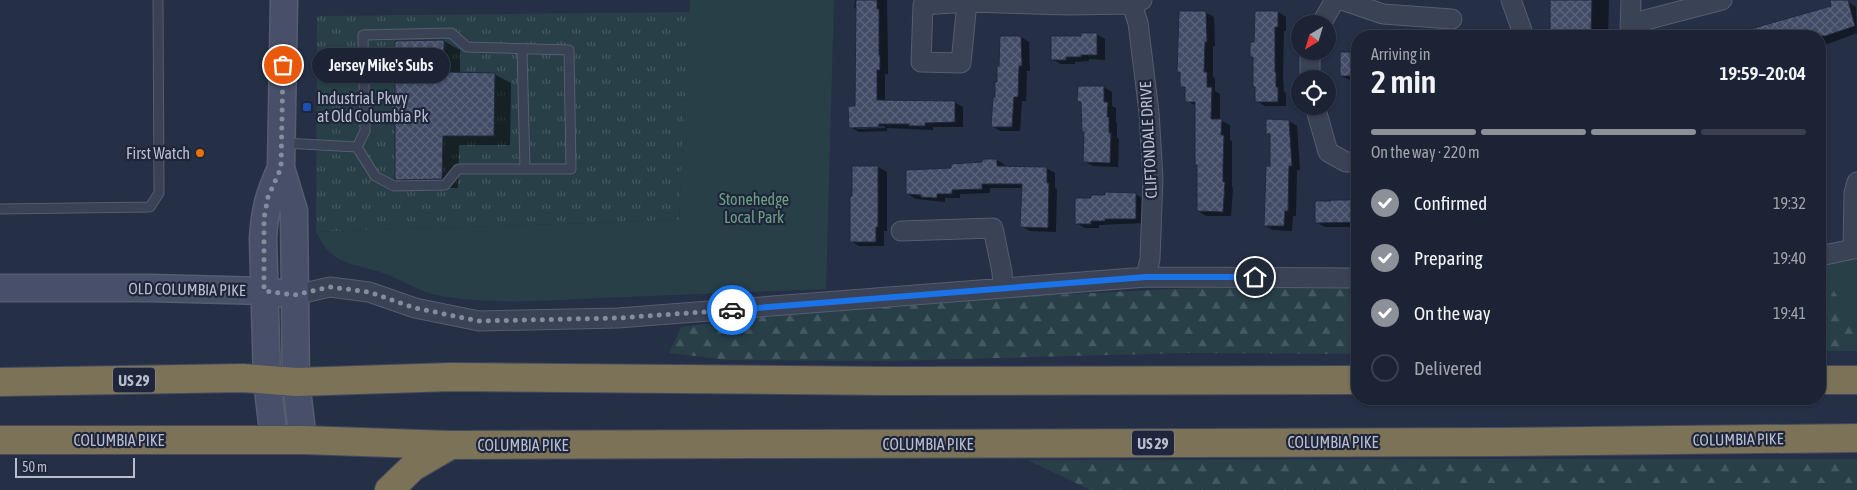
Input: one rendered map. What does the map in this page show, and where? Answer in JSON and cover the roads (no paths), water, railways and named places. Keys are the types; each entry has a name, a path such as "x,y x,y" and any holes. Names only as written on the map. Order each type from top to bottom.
{"highway":[{"name":"US 29","path":"0,382 243,378 296,382 451,377 880,381 1351,380"},
{"path":"1826,380 1857,380"},
{"name":"COLUMBIA PIKE","path":"0,440 303,440 450,445 1480,442 1857,438"},
{"path":"389,490 413,467 450,445"}],"street":[{"path":"284,0 281,168 294,211 296,382 303,440"},
{"path":"1326,15 1335,0"},
{"path":"1342,0 1383,14 1452,19"},
{"path":"1511,0 1522,30"},
{"path":"1630,0 1630,30 1722,0"},
{"path":"967,1 1068,6 1137,2"},
{"name":"CLIFTONDALE DRIVE","path":"1137,2 1149,112 1153,178 1150,259 1146,277"},
{"path":"1318,115 1328,152 1346,162 1351,162"},
{"path":"274,440 267,380 264,218 268,197 281,168"},
{"path":"1826,255 1853,249 1854,193 1857,182"},
{"path":"902,231 993,228 1002,272 1003,287"},
{"name":"OLD COLUMBIA PIKE","path":"0,288 151,288 264,291 295,295 330,287 369,292 415,308 479,321 618,318 1146,277 1351,278"}],"lane":[{"path":"0,210 150,207 159,194 158,0"},
{"path":"451,33 467,47 569,50 571,169 458,168 446,185 394,186 374,176 357,147 365,131 363,35 451,33"},
{"path":"522,49 525,169"},
{"path":"281,143 357,147"}],"place":[{"name":"Jersey Mike's Subs","path":"283,65"},
{"name":"Industrial Pkwy at Old Columbia Pk","path":"307,107"},
{"name":"First Watch","path":"200,153"}],"park label":[{"name":"Stonehedge Local Park","path":"754,208"}]}
